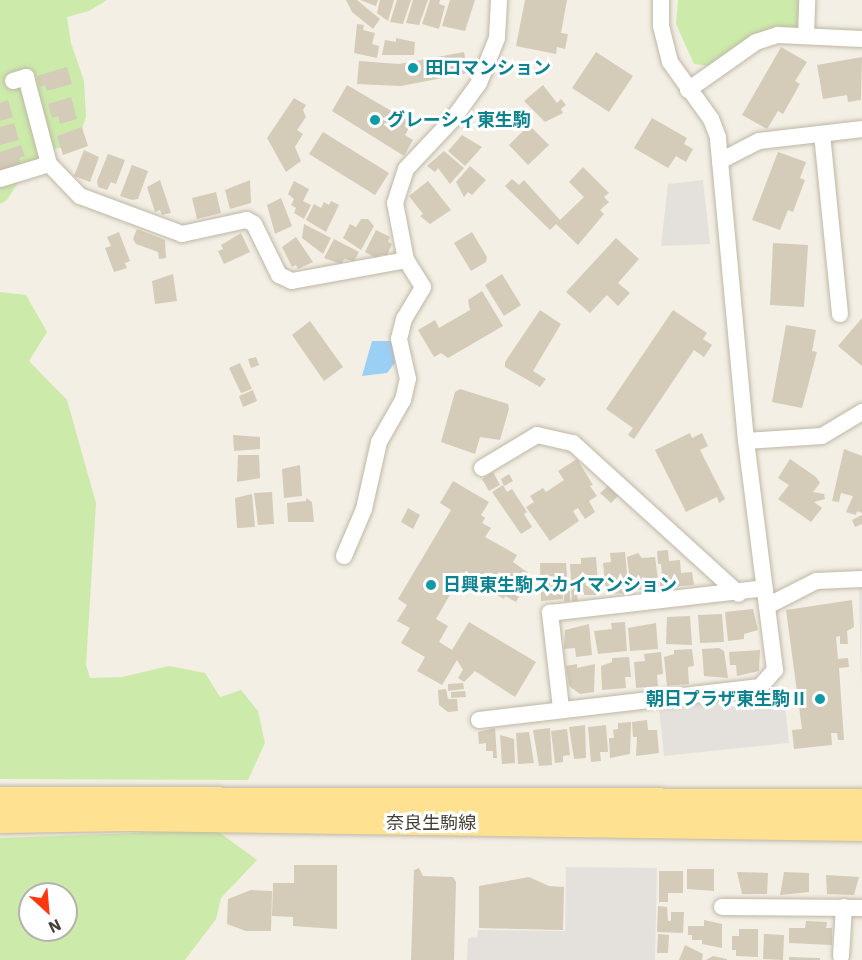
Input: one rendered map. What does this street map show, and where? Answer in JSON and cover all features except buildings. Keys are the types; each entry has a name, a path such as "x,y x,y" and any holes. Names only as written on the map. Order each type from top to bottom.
{"main road":[{"name":"奈良生駒線","path":"0,800 862,802"},
{"name":"奈良生駒線","path":"0,820 129,818 862,828"}],"street":[{"path":"344,556 364,509 379,442 403,400 408,379 399,339 404,319 423,287 406,260 394,215 406,169 453,119 479,83 497,38 499,0"},
{"path":"479,720 561,708 760,687 775,670 746,441 720,161 711,119 670,62 661,26 661,0"},
{"path":"806,36 807,0"},
{"path":"688,90 756,42 778,35 862,39"},
{"path":"13,81 26,77 49,164 80,196 182,234 247,220 254,224 279,275 292,281 406,260"},
{"path":"720,161 759,141 862,129"},
{"path":"822,134 840,314"},
{"path":"0,179 49,164"},
{"path":"746,441 822,436 862,412"},
{"path":"482,468 537,435 573,443 739,594"},
{"path":"767,606 816,581 862,579"},
{"path":"561,708 550,613 739,594 765,588"},
{"path":"722,907 862,908"},
{"path":"841,956 844,908"}],"green space":[{"path":"0,0 107,0 89,11 67,17 71,43 84,81 86,117 75,148 57,148 29,165 7,200 0,204"},
{"path":"678,0 803,0 802,28 710,66 694,64 676,24"},
{"path":"0,292 26,295 47,332 29,361 67,400 96,503 86,665 90,678 122,677 169,666 205,673 220,697 241,690 258,711 265,743 248,780 0,779"},
{"path":"216,830 257,860 221,898 216,919 185,960 0,960 0,838"}],"shaded area":[{"path":"703,180 710,244 661,246 668,184"},
{"path":"859,580 862,580 861,695"},
{"path":"784,695 789,743 664,756 659,708"},
{"path":"566,867 657,868 655,960 467,960 468,938 477,937 478,930 565,931"}],"water":[{"path":"372,341 392,341 395,363 387,373 362,376"}],"place":[{"name":"田口マンション","path":"413,68"},
{"name":"グレーシィ東生駒","path":"375,120"},
{"name":"日興東生駒スカイマンション","path":"431,585"},
{"name":"朝日プラザ東生駒Ⅱ","path":"820,699"}]}
